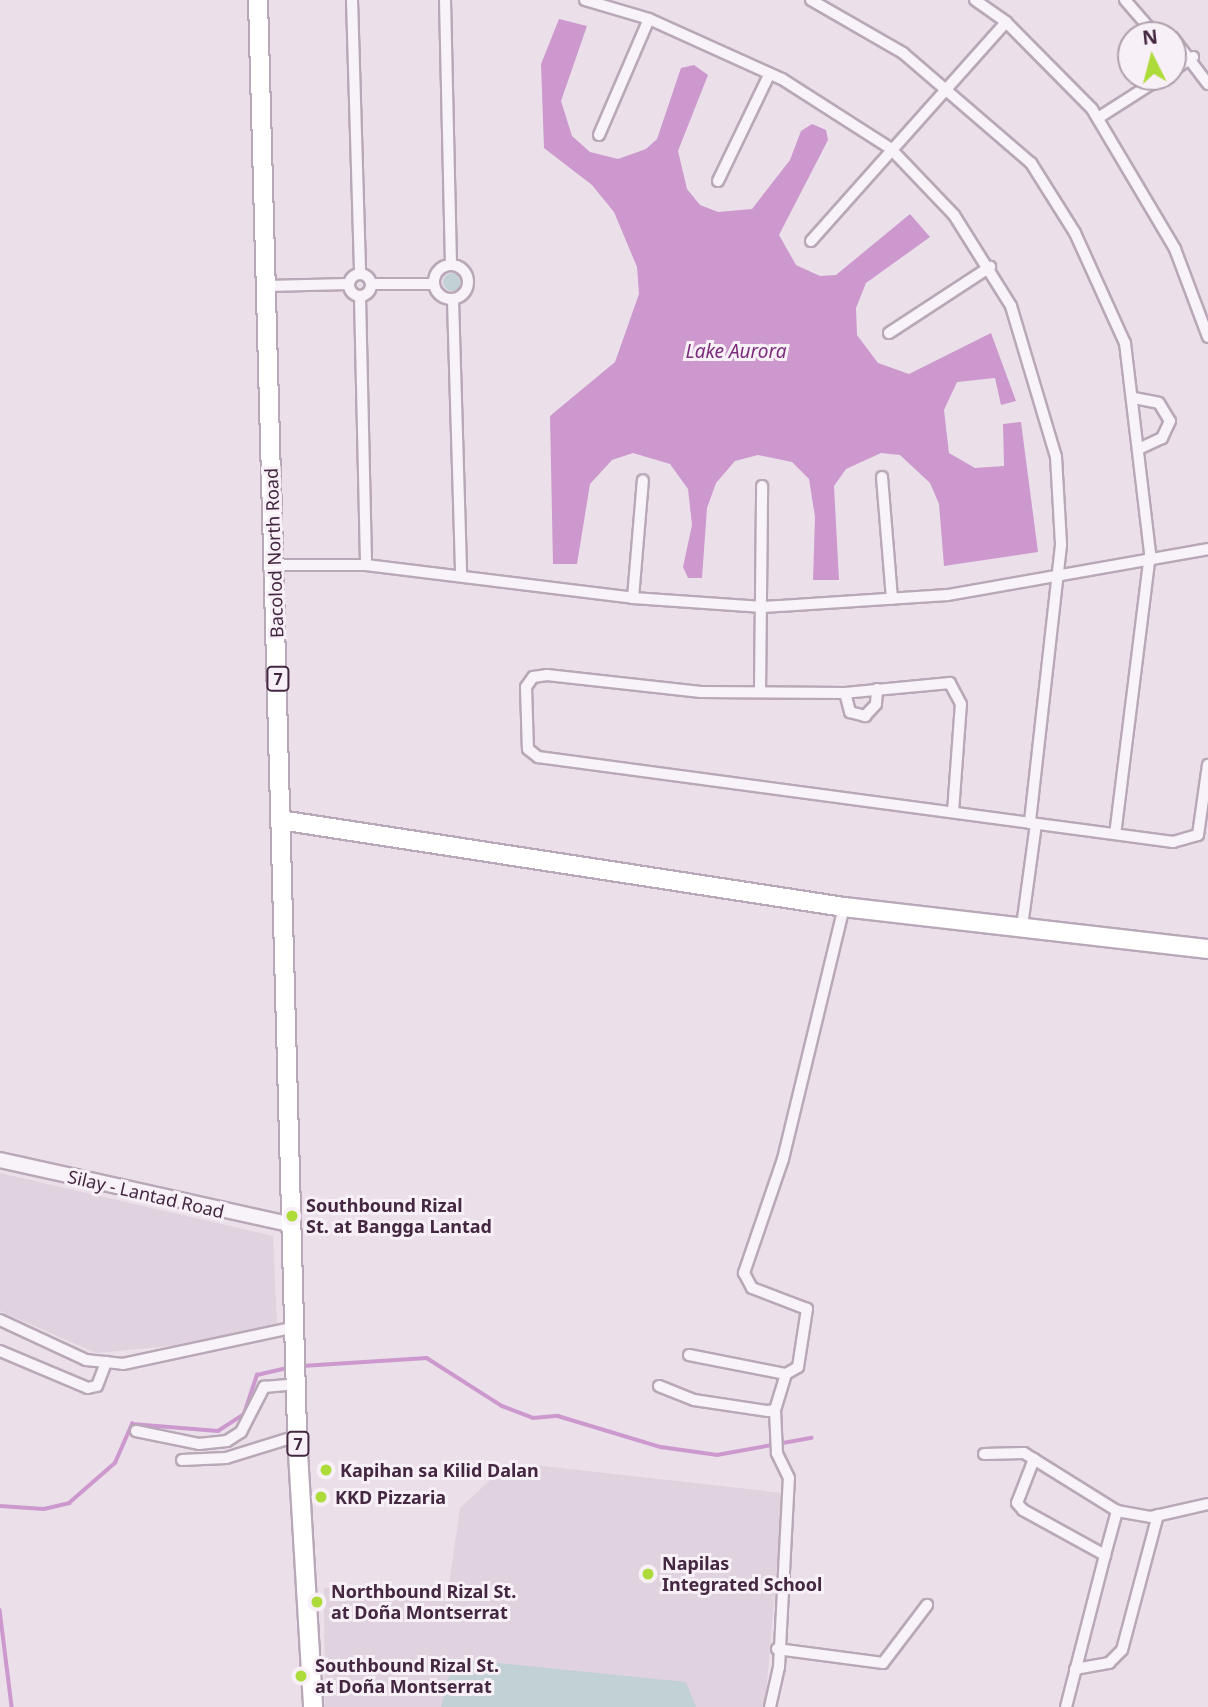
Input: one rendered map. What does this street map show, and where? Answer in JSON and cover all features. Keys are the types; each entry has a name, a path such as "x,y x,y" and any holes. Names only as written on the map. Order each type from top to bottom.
{"main road":[{"name":"Bacolod North Road","path":"258,0 295,1326 300,1381"},
{"path":"281,820 844,907 1208,949"},
{"name":"7","path":"300,1381 297,1436 313,1707"}],"street":[{"path":"352,0 360,274 371,284 434,284"},
{"path":"445,0 451,265 469,281 465,294 453,300 440,296 434,284 438,271 451,265"},
{"path":"585,0 649,19 769,75 890,148 954,215 990,267 1011,306 1045,406 1056,457 1061,573 1022,926"},
{"path":"811,0 858,23 945,84 1031,163 1075,233 1125,342 1141,448 1150,554 1115,834"},
{"path":"975,0 1006,22 1098,118 1175,249 1208,337"},
{"path":"1125,0 1143,21"},
{"path":"598,135 649,19"},
{"path":"810,241 945,84 1006,22"},
{"path":"1187,51 1208,84"},
{"path":"1187,61 1193,57"},
{"path":"718,181 769,75"},
{"path":"1098,118 1140,91"},
{"path":"889,333 990,267"},
{"path":"267,286 348,284 360,274"},
{"path":"348,284 360,297 366,565"},
{"path":"360,297 371,284"},
{"path":"453,300 461,574"},
{"path":"1134,398 1159,403 1170,421 1163,439 1141,448"},
{"path":"882,477 892,599"},
{"path":"633,598 643,480"},
{"path":"760,691 763,607 762,486"},
{"path":"275,565 366,565 461,574 633,598 763,607 892,599 1061,573 1150,554 1208,549"},
{"path":"953,812 961,733 956,685 845,693 760,691 540,675 526,687 528,749 538,757 1115,834 1193,838 1208,765"},
{"path":"845,693 850,712 865,716 876,704 877,689"},
{"path":"689,1355 786,1374 798,1367 807,1309 752,1288 744,1273 783,1159 844,907"},
{"name":"Silay - Lantad Road","path":"0,1160 292,1225"},
{"path":"0,1321 86,1360 106,1362 207,1350 295,1326"},
{"path":"0,1351 88,1388 97,1386 106,1362"},
{"path":"769,1707 777,1686 777,1649 789,1478 777,1453 775,1410 786,1374"},
{"path":"136,1431 199,1444 227,1441 241,1432 264,1387 300,1381"},
{"path":"659,1386 743,1410 775,1410"},
{"path":"182,1460 226,1458 297,1436"},
{"path":"984,1454 1013,1451 1034,1459 1117,1511 1158,1515 1208,1503"},
{"path":"1034,1459 1018,1506 1105,1555"},
{"path":"1066,1707 1117,1511"},
{"path":"1075,1669 1108,1663 1122,1650 1158,1515"},
{"path":"777,1649 883,1663 927,1605"}],"shaded area":[{"path":"452,273 460,278 461,282 456,290 452,291 444,286 443,282 448,274"},
{"path":"0,1173 273,1236 277,1325 202,1343 96,1353 0,1311"},
{"path":"534,1465 783,1493 765,1707 325,1707 324,1588 449,1585 460,1508 503,1468"},
{"path":"468,1660 686,1682 696,1707 441,1707 449,1676"}],"water":[{"name":"Lake Aurora","path":"559,19 587,26 561,101 572,136 590,152 618,159 646,149 657,139 681,68 694,65 708,75 678,151 687,189 700,205 718,212 752,209 790,160 801,131 812,124 826,130 828,140 779,235 796,265 820,276 836,275 910,214 930,237 866,283 856,308 857,335 878,363 909,374 991,333 1016,401 1001,405 995,378 957,382 944,410 949,453 975,468 1004,466 1003,424 1021,422 1038,552 944,566 939,504 930,483 900,455 881,453 846,469 834,486 839,580 813,580 815,517 809,479 792,462 758,455 735,461 716,483 707,508 702,578 688,578 683,567 692,525 688,489 670,464 633,453 612,460 590,484 577,564 553,564 550,416 615,362 639,294 637,267 614,212 592,185 544,148 541,64"}],"waterway":[{"path":"302,1366 427,1358 502,1406 533,1418 558,1416 661,1447 717,1455 811,1438"},
{"path":"0,1506 44,1509 69,1503 115,1463 132,1424 218,1431 244,1414 257,1375 291,1367"},
{"path":"0,1610 12,1707"}],"place":[{"name":"Southbound Rizal St. at Bangga Lantad","path":"292,1216"},
{"name":"Kapihan sa Kilid Dalan","path":"326,1470"},
{"name":"KKD Pizzaria","path":"321,1497"},
{"name":"Napilas Integrated School","path":"648,1574"},
{"name":"Northbound Rizal St. at Doña Montserrat","path":"317,1602"},
{"name":"Southbound Rizal St. at Doña Montserrat","path":"301,1676"}]}
